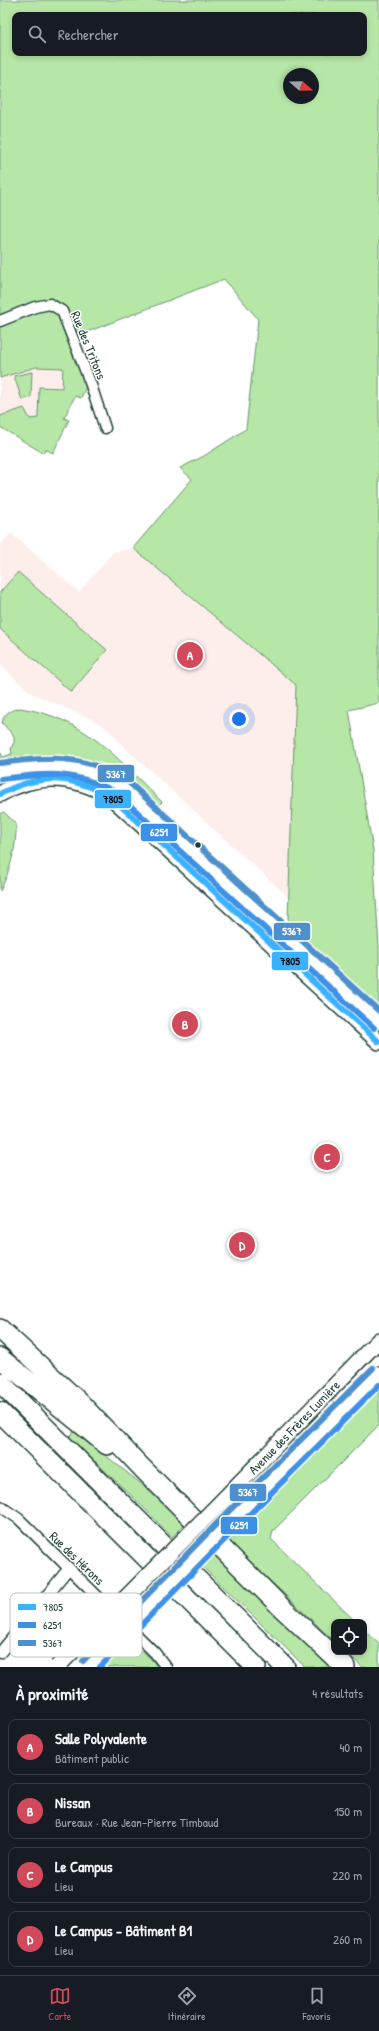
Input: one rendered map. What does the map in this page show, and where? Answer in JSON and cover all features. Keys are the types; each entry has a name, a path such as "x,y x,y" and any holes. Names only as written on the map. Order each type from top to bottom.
{"highway":[{"path":"0,1329 79,1402 144,1470 282,1608 345,1667"},
{"path":"0,1358 114,1451 144,1470"},
{"path":"0,1382 285,1667"},
{"path":"0,1412 256,1667"}],"main road":[{"path":"0,771 59,765 84,769 119,784 251,903 379,1022"},
{"path":"0,794 22,784 58,778 84,783 110,796 379,1042"},
{"name":"Avenue des Frères Lumière","path":"131,1593 379,1340"},
{"name":"Avenue des Frères Lumière","path":"142,1613 234,1518 379,1374"},
{"name":"Avenue des Frères Lumière","path":"57,1667 67,1657"},
{"name":"Avenue des Frères Lumière","path":"89,1667 99,1657"}],"street":[{"name":"Rue des Tritons","path":"0,321 35,307 50,304 62,310 91,385 105,428"},
{"name":"Rue des Hérons","path":"0,1506 19,1519 94,1593"},
{"path":"49,1593 69,1568"},
{"name":"Rue des Hérons","path":"142,1640 166,1667"},
{"path":"0,1654 10,1642"}],"shaded area":[{"path":"56,344 76,388 43,453 0,427 0,372"},
{"path":"11,533 79,592 113,552 133,548 296,685 290,899 119,742 112,733 96,721 31,693 0,665 0,546"}],"green space":[{"path":"0,0 379,0 379,703 349,710 373,850 379,947 379,1008 293,927 288,919 296,685 133,548 192,479 180,468 204,456 246,429 258,319 224,279 69,339 87,385 81,398 75,396 64,418 69,420 53,453 45,449 43,453 0,427 0,416 24,408 30,419 38,418 39,387 62,388 63,368 36,367 0,378"},
{"path":"32,372 31,397 22,400 14,376"},
{"path":"18,572 107,650 71,692 0,629 0,592"},
{"path":"20,708 43,713 64,721 99,742 162,802 155,809 107,771 82,761 55,759 0,766 0,752 3,757 12,754 11,749 14,742 14,736 2,723 4,717 8,712"},
{"path":"4,812 16,824 16,832 12,858 0,891 0,814"},
{"path":"379,1385 379,1425 273,1531 271,1539 353,1619 331,1619 331,1638 229,1542 241,1529 238,1525"},
{"path":"75,1431 145,1487 185,1524 172,1537 137,1501 69,1437"},
{"path":"216,1555 333,1667 305,1667 203,1567"},
{"path":"367,1633 379,1644 379,1667 362,1667 349,1655 367,1655"},
{"path":"142,1651 155,1663 156,1667 102,1667 113,1657 142,1657"}],"transit line":[{"name":"5367","path":"0,763 34,759 63,759 92,764 123,777 379,1011"},
{"name":"6251","path":"1,779 32,775 72,776 85,779 114,791 374,1028"},
{"name":"7805","path":"0,794 28,782 55,779 82,784 110,796 379,1042"},
{"name":"5367","path":"142,1600 228,1512 373,1368"},
{"name":"6251","path":"142,1624 379,1385"},
{"name":"5367","path":"83,1661 87,1657"},
{"name":"6251","path":"100,1667 110,1657"}],"place":[{"name":"Salle Polyvalente","path":"190,655"},
{"name":"Nissan","path":"185,1024"},
{"name":"Le Campus","path":"327,1157"},
{"name":"Le Campus - Bâtiment B1","path":"242,1245"}]}
